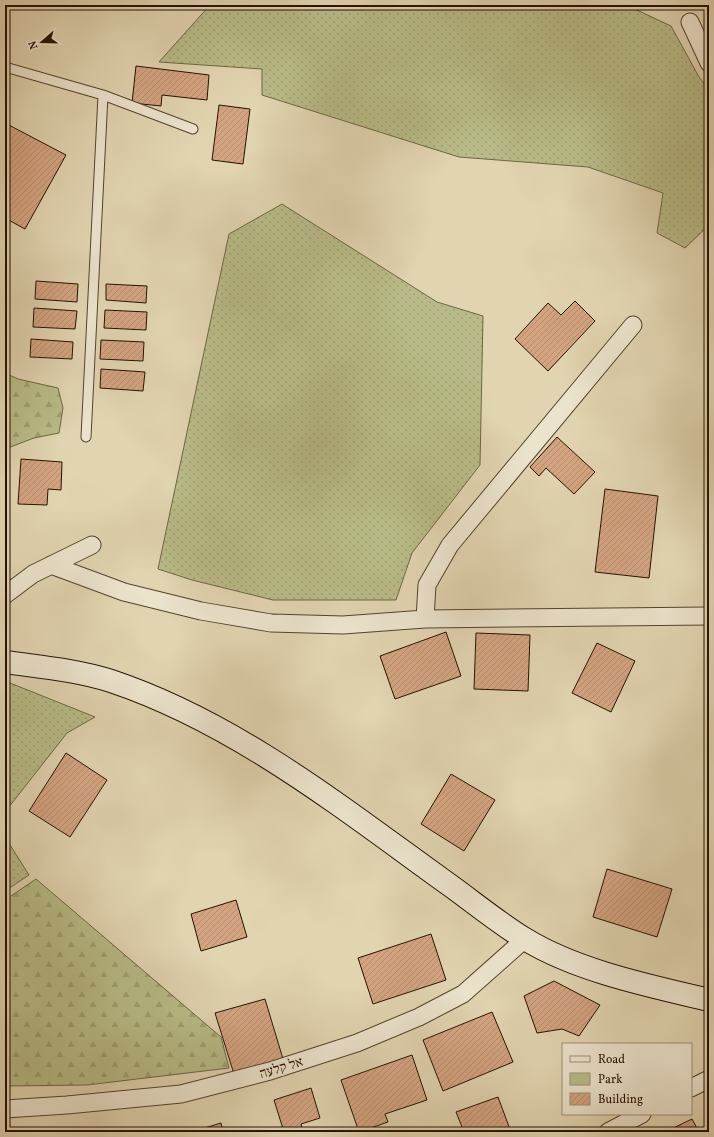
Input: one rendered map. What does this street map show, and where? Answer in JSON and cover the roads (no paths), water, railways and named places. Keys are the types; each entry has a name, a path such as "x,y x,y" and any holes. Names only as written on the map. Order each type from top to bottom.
{"street":[{"path":"690,22 709,63"},
{"path":"425,619 427,585 450,545 633,325"},
{"path":"5,595 32,574 92,545"},
{"path":"51,565 124,592 201,611 271,623 343,625 425,619 709,616"},
{"path":"5,662 56,669 110,681 175,708 251,747 355,817 525,939 562,958 619,977 709,1000"},
{"name":"אל קלעה","path":"5,1109 67,1105 181,1094 270,1071 357,1043 419,1017 463,994 525,939"},
{"path":"692,1088 709,1079"},
{"path":"608,1132 640,1115"}],"lane":[{"path":"5,67 103,95 193,130"},
{"path":"86,437 103,95"}]}
